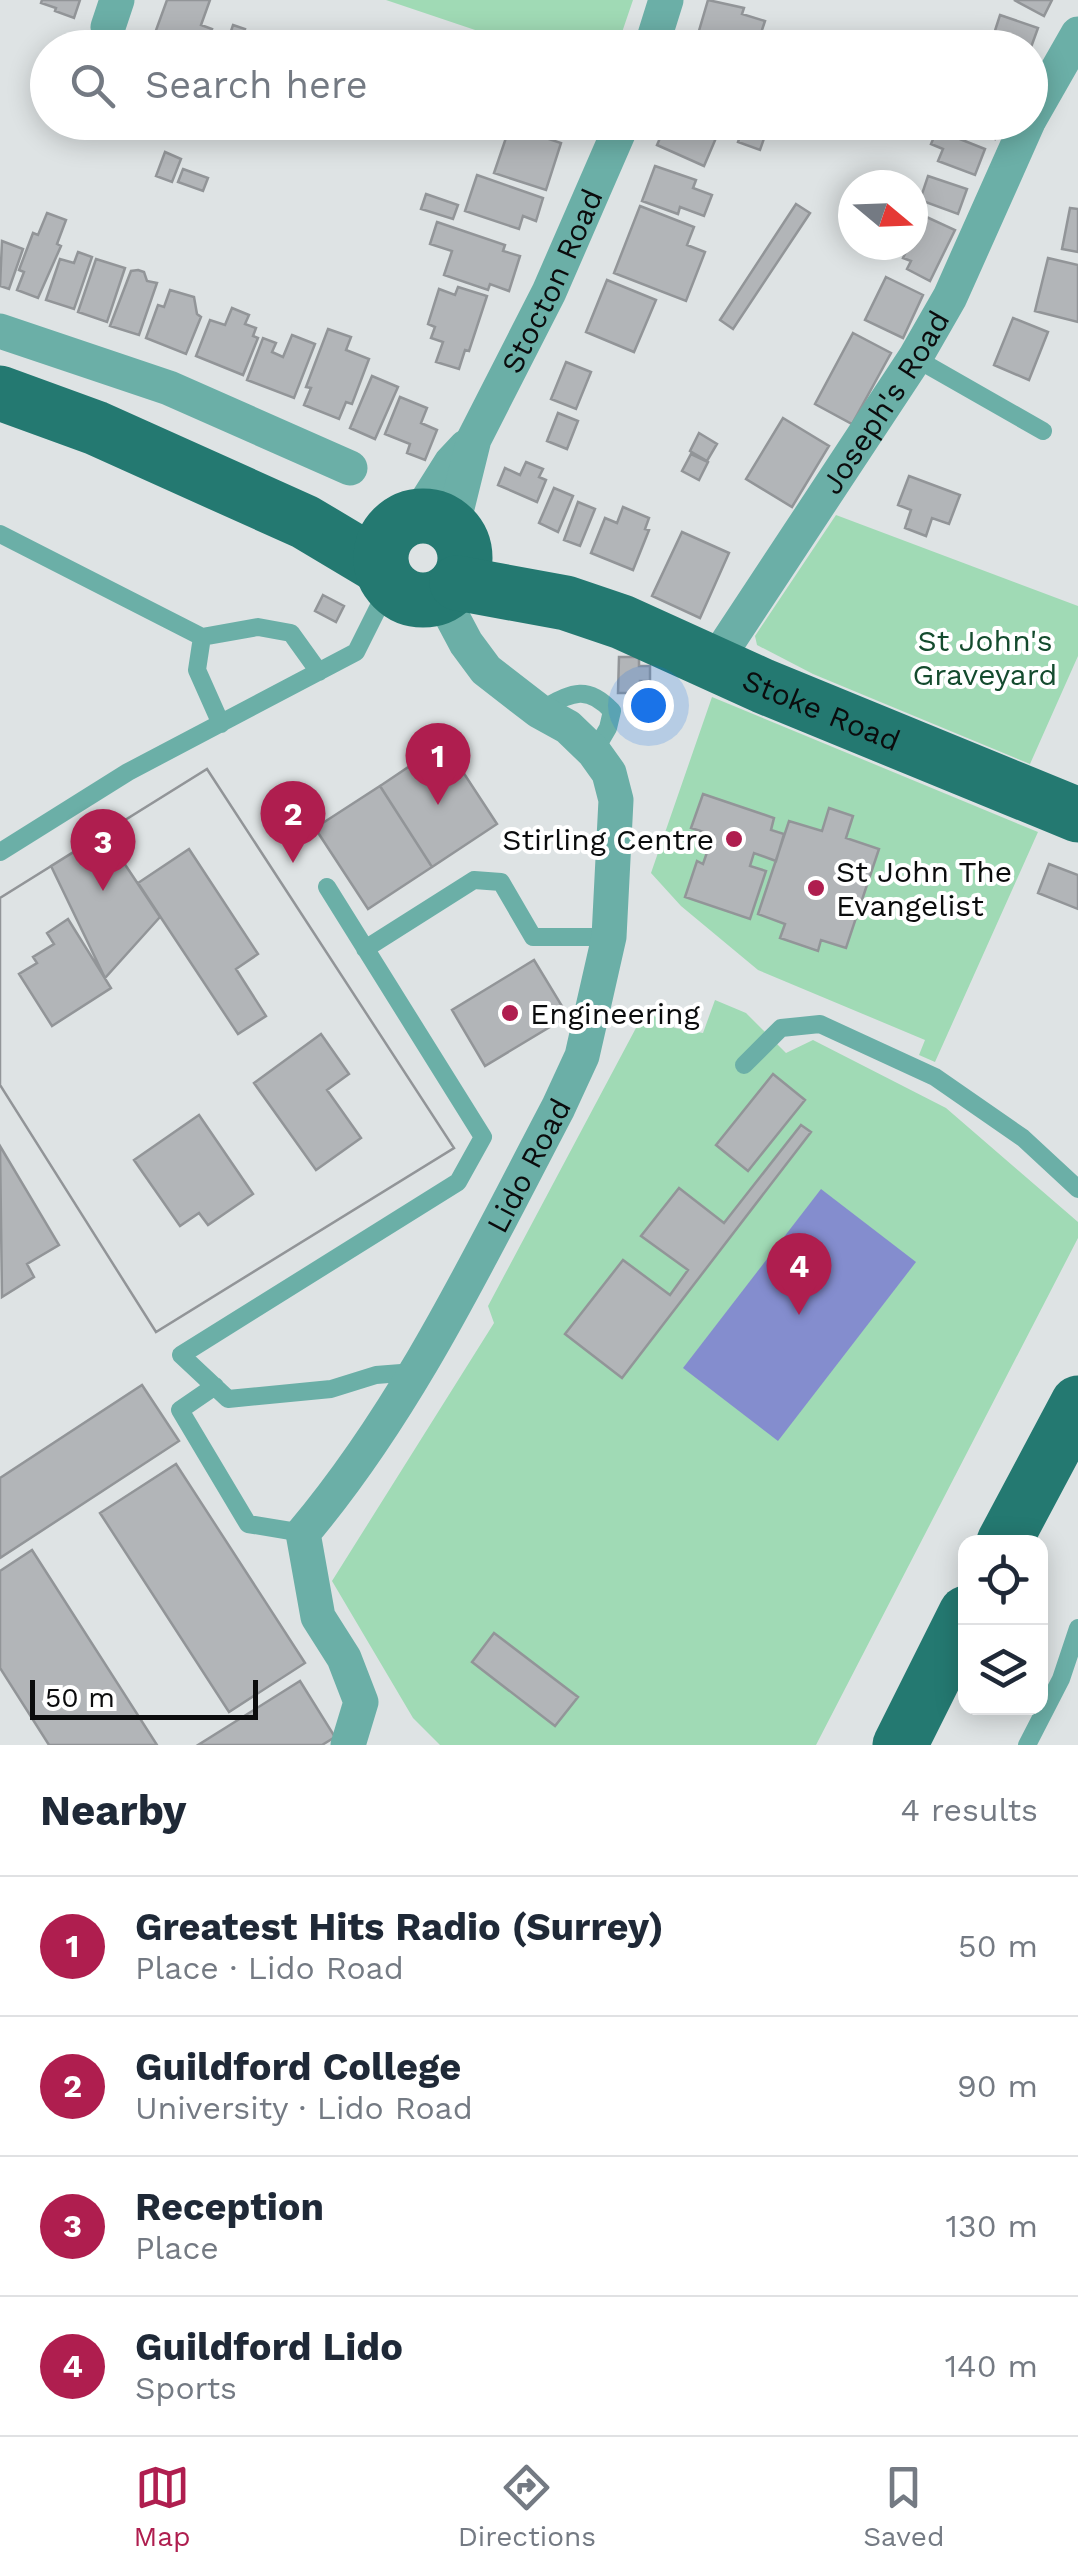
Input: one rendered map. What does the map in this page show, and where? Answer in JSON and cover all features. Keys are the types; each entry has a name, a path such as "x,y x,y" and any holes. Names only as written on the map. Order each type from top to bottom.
{"main road":[{"name":"Stoke Road","path":"0,393 96,428 305,522 622,622 1078,815"},
{"path":"1008,1535 1078,1403"},
{"path":"904,1739 960,1625"}],"street":[{"path":"657,30 666,0"},
{"name":"Joseph's Road","path":"1048,87 1078,34"},
{"name":"Stocton Road","path":"424,557 451,463 474,439 549,292 615,140"},
{"name":"Joseph's Road","path":"714,663 916,358 950,296 1020,140"},
{"path":"0,331 169,388 350,468"},
{"name":"Lido Road","path":"303,1534 381,1431 566,1091 582,1056 608,936 616,800 609,773 568,727 486,670 466,643 424,557"},
{"path":"303,1534 318,1617 344,1658 361,1702 348,1745"}],"lane":[{"path":"916,358 1043,432"},
{"path":"0,534 202,636 258,627 291,633 318,672"},
{"path":"0,852 128,772 356,652 386,592 424,557"},
{"path":"202,636 197,670 221,724"},
{"path":"365,949 474,880 500,882 532,937 608,936"},
{"path":"326,887 483,1138 458,1182 181,1356 228,1400 331,1389 376,1375 414,1372"},
{"path":"744,1065 781,1028 820,1024 935,1077 1022,1138 1078,1188"},
{"path":"215,1386 180,1410 248,1524 303,1534"},
{"path":"1027,1745 1061,1679 1078,1628"}],"green space":[{"path":"386,0 633,0 623,30 475,30"},
{"name":"St John's Graveyard","path":"836,515 1078,606 1078,656 1030,764 813,674 757,645 755,636"},
{"name":"St John's Graveyard","path":"712,697 1038,832 935,1062 919,1055 925,1040 758,970 681,906 651,873"},
{"path":"715,1000 746,1013 786,1053 813,1040 946,1108 1078,1222 1078,1238 816,1745 440,1745 413,1718 332,1581 494,1323 488,1306 645,1011 675,1028 703,1033"}],"water":[{"path":"821,1189 916,1262 778,1441 683,1368"}],"building":[{"path":"42,0 80,0 74,18 55,11"},
{"path":"167,0 210,0 201,25 212,30 156,30"},
{"path":"708,0 744,8 742,14 765,21 762,30 699,30"},
{"path":"1014,0 1052,0 1044,16"},
{"path":"1000,15 1038,28 1037,30 995,30"},
{"path":"505,140 561,143 546,190 494,173"},
{"path":"659,140 715,140 704,166 657,145"},
{"path":"739,140 763,140 760,150"},
{"path":"933,140 962,140 985,149 975,175 938,161 943,149 931,144"},
{"path":"165,152 181,159 172,182 156,176"},
{"path":"655,166 696,180 693,188 712,195 704,216 680,207 678,214 642,201"},
{"path":"183,169 208,178 203,191 178,182"},
{"path":"477,175 543,198 536,221 523,216 519,229 465,211"},
{"path":"928,176 967,189 958,214 928,203"},
{"path":"426,194 458,205 453,219 421,209"},
{"path":"796,204 810,213 733,329 720,320"},
{"path":"640,206 694,227 687,245 705,252 686,301 614,273"},
{"path":"1070,208 1078,209 1078,252 1062,249"},
{"path":"47,213 66,220 57,244 61,246 38,298 17,290 24,272 19,270 33,233 38,235"},
{"path":"928,218 955,230 930,281 907,269 911,261 928,260"},
{"path":"437,222 505,245 503,251 520,256 509,291 490,284 488,290 444,275 452,251 430,244"},
{"path":"2,241 23,249 9,289 0,286"},
{"path":"78,252 92,257 74,309 46,300 60,259 74,263"},
{"path":"1048,258 1078,265 1078,322 1035,311"},
{"path":"96,259 125,268 107,322 78,312"},
{"path":"131,271 144,272 147,281 157,283 139,335 110,326"},
{"path":"886,277 923,295 903,338 865,320"},
{"path":"607,280 656,300 634,352 586,332"},
{"path":"458,287 487,296 459,369 436,362 443,342 431,338 435,327 428,324 439,289 455,295"},
{"path":"170,290 194,297 201,317 186,354 146,338 158,305 164,307"},
{"path":"232,308 249,315 245,324 256,328 253,336 258,338 243,375 196,356 210,320 225,325"},
{"path":"1013,318 1048,332 1029,380 994,365"},
{"path":"328,329 351,337 346,350 369,359 352,404 346,402 339,419 304,405 311,388 306,387"},
{"path":"853,333 891,353 852,424 815,404"},
{"path":"292,335 315,344 294,398 247,380 263,338 276,343 272,352 283,357"},
{"path":"566,362 591,372 576,409 551,399"},
{"path":"372,376 398,387 375,439 350,428"},
{"path":"400,397 427,408 421,423 437,430 425,460 407,453 410,444 385,434"},
{"path":"558,413 578,421 567,449 547,441"},
{"path":"783,418 829,446 792,507 746,479"},
{"path":"699,433 717,444 707,461 690,451"},
{"path":"691,454 708,462 699,480 682,471"},
{"path":"526,462 543,469 539,477 546,480 537,502 498,485 505,468 520,475"},
{"path":"909,476 960,495 949,524 932,518 926,536 905,528 911,510 898,505"},
{"path":"554,488 573,496 558,532 539,523"},
{"path":"578,502 595,509 580,546 564,540"},
{"path":"623,507 649,518 645,529 649,530 633,570 591,553 605,518 617,523"},
{"path":"682,532 729,553 700,618 652,596"},
{"path":"323,595 344,606 336,622 315,611"},
{"path":"619,657 639,657 639,666 650,666 650,681 640,681 640,693 618,693"},
{"path":"444,743 497,824 432,867 380,786"},
{"path":"207,769 454,1148 156,1332 0,1085 0,898","holes":["189,849 258,954 236,969 266,1016 238,1034 138,883","68,919 111,988 52,1026 19,974 37,963 33,957 54,944 47,933","321,1034 349,1074 327,1090 361,1138 316,1170 254,1083","199,1115 253,1194 208,1225 199,1213 180,1226 134,1160"]},
{"path":"207,769 454,1148 156,1332 0,1085 0,898"},
{"path":"380,786 432,867 368,909 315,828"},
{"path":"703,794 774,818 771,830 784,834 776,861 754,853 750,866 766,871 750,919 685,897 697,861 703,864 713,835 691,828"},
{"name":"St John The Evangelist","path":"829,808 853,816 846,838 879,849 846,948 821,940 818,951 780,938 785,924 758,914 789,821 822,831"},
{"path":"104,833 160,917 105,978 51,866"},
{"path":"1049,864 1078,875 1078,909 1038,893"},
{"name":"Engineering","path":"534,960 568,1016 485,1066 452,1010"},
{"path":"773,1074 805,1100 748,1171 716,1145"},
{"path":"801,1125 811,1132 622,1378 565,1334 623,1260 670,1295 688,1270 641,1236 679,1188 724,1223"},
{"path":"0,1146 59,1245 27,1264 34,1277 2,1297"},
{"path":"142,1385 179,1441 0,1558 0,1478"},
{"path":"176,1464 305,1663 229,1712 100,1513"},
{"path":"32,1550 157,1745 49,1745 0,1668 0,1571"},
{"path":"494,1633 578,1697 555,1726 472,1662"},
{"path":"300,1681 335,1737 322,1745 198,1745"}],"place":[{"name":"Greatest Hits Radio (Surrey)","path":"438,805"},
{"name":"Stirling Centre","path":"734,839"},
{"name":"Guildford College","path":"293,863"},
{"name":"St John The Evangelist","path":"816,888"},
{"name":"Reception","path":"103,891"},
{"name":"Engineering","path":"510,1013"},
{"name":"Guildford Lido","path":"799,1315"}]}
